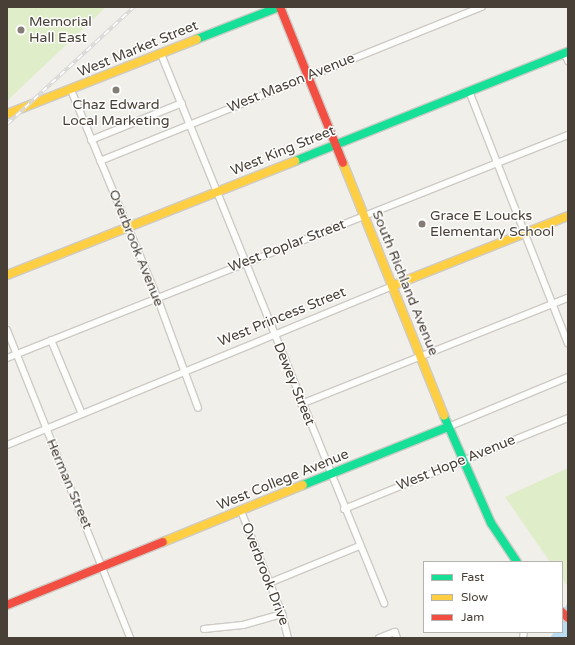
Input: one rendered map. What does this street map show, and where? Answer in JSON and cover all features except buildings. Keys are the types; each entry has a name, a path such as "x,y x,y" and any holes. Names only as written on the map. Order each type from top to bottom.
{"street":[{"name":"West Market Street","path":"7,114 279,7"},
{"name":"South Richland Avenue","path":"279,7 462,460 491,523 516,561"},
{"name":"West Mason Avenue","path":"100,161 307,76 482,7"},
{"name":"Dewey Street","path":"161,54 218,191 301,404 384,603"},
{"name":"West King Street","path":"7,275 469,91 567,56"},
{"name":"Overbrook Avenue","path":"71,90 144,266 198,408"},
{"path":"469,91 568,343"},
{"path":"92,140 182,103"},
{"name":"West Poplar Street","path":"7,358 156,297 498,162 568,136"},
{"name":"West Princess Street","path":"7,445 273,334 568,216"},
{"path":"301,404 568,298"},
{"name":"Herman Street","path":"7,330 45,429 130,638"},
{"path":"51,340 82,414"},
{"name":"West College Avenue","path":"7,605 568,377"},
{"name":"West Hope Avenue","path":"344,509 568,418"},
{"name":"Overbrook Drive","path":"241,511 282,614 288,638"},
{"path":"269,583 359,546"},
{"path":"204,629 243,625 282,614"},
{"path":"379,638 396,635"}],"green space":[{"path":"7,7 106,7 7,101"},
{"path":"568,468 568,587 563,580 563,561 549,561 505,497"}],"water":[{"path":"568,602 568,638 550,638 553,633 563,633 563,611"}],"railway":[{"path":"7,124 134,7"}],"traffic: fast":[{"path":"197,39 279,7"},
{"path":"295,161 568,52"},
{"path":"444,416 491,523 516,561"},
{"path":"303,485 448,427"}],"traffic: slow":[{"path":"7,114 197,39"},
{"path":"7,275 295,161"},
{"path":"343,163 444,416"},
{"path":"392,286 568,216"},
{"path":"163,542 303,485"}],"traffic: jam":[{"path":"280,7 343,163"},
{"path":"7,605 163,542"},
{"path":"563,613 568,618"}],"place":[{"name":"Memorial Hall East","path":"21,30"},
{"name":"Chaz Edward Local Marketing","path":"116,90"},
{"name":"Grace E Loucks Elementary School","path":"422,224"}]}
